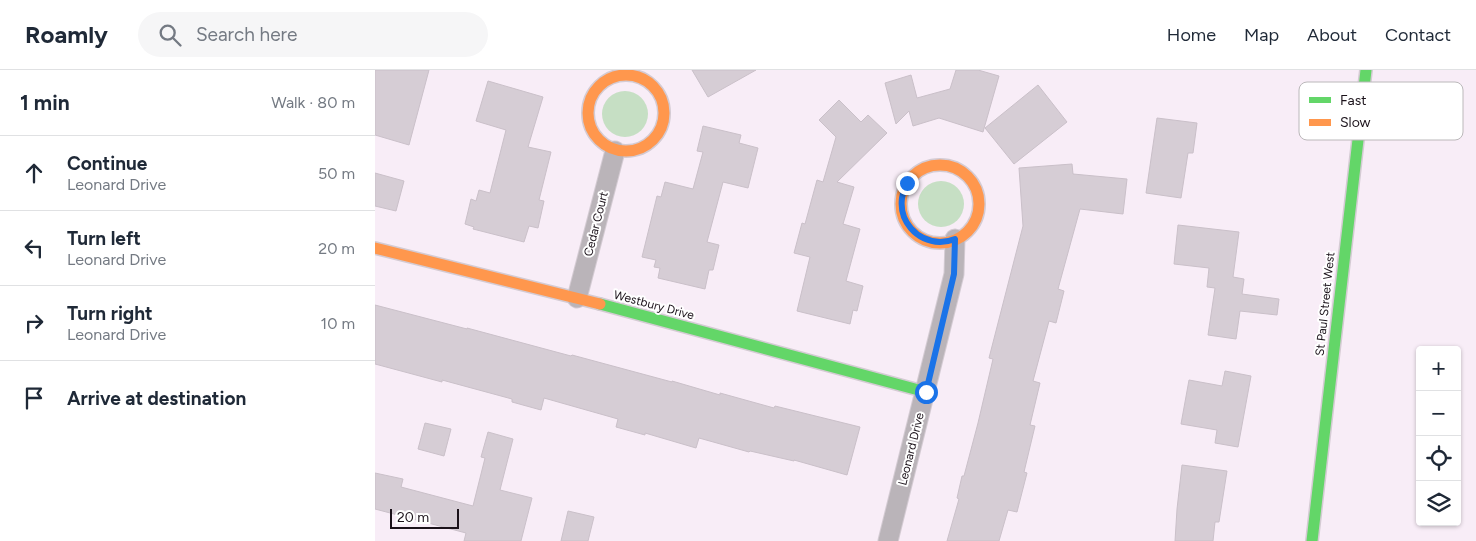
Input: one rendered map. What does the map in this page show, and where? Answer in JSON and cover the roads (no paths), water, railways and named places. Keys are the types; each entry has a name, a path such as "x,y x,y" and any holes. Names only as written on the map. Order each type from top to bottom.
{"street":[{"path":"615,76 639,77 651,84 659,94 664,106 664,119 660,131 652,142 641,149 628,152 615,151 595,137 589,126 587,114 589,102 595,91 604,82 615,76"},
{"name":"St Paul Street West","path":"1312,541 1359,140"},
{"name":"Cedar Court","path":"577,298 615,151"},
{"path":"941,164 954,167 965,174 974,184 979,196 979,209 975,222 967,232 955,239 942,242 928,241 916,234 907,223 902,210 902,196 907,183 928,166 941,164"},
{"name":"Leonard Drive","path":"888,541 954,274 955,239"},
{"name":"Westbury Drive","path":"375,248 577,298 926,392"}]}
